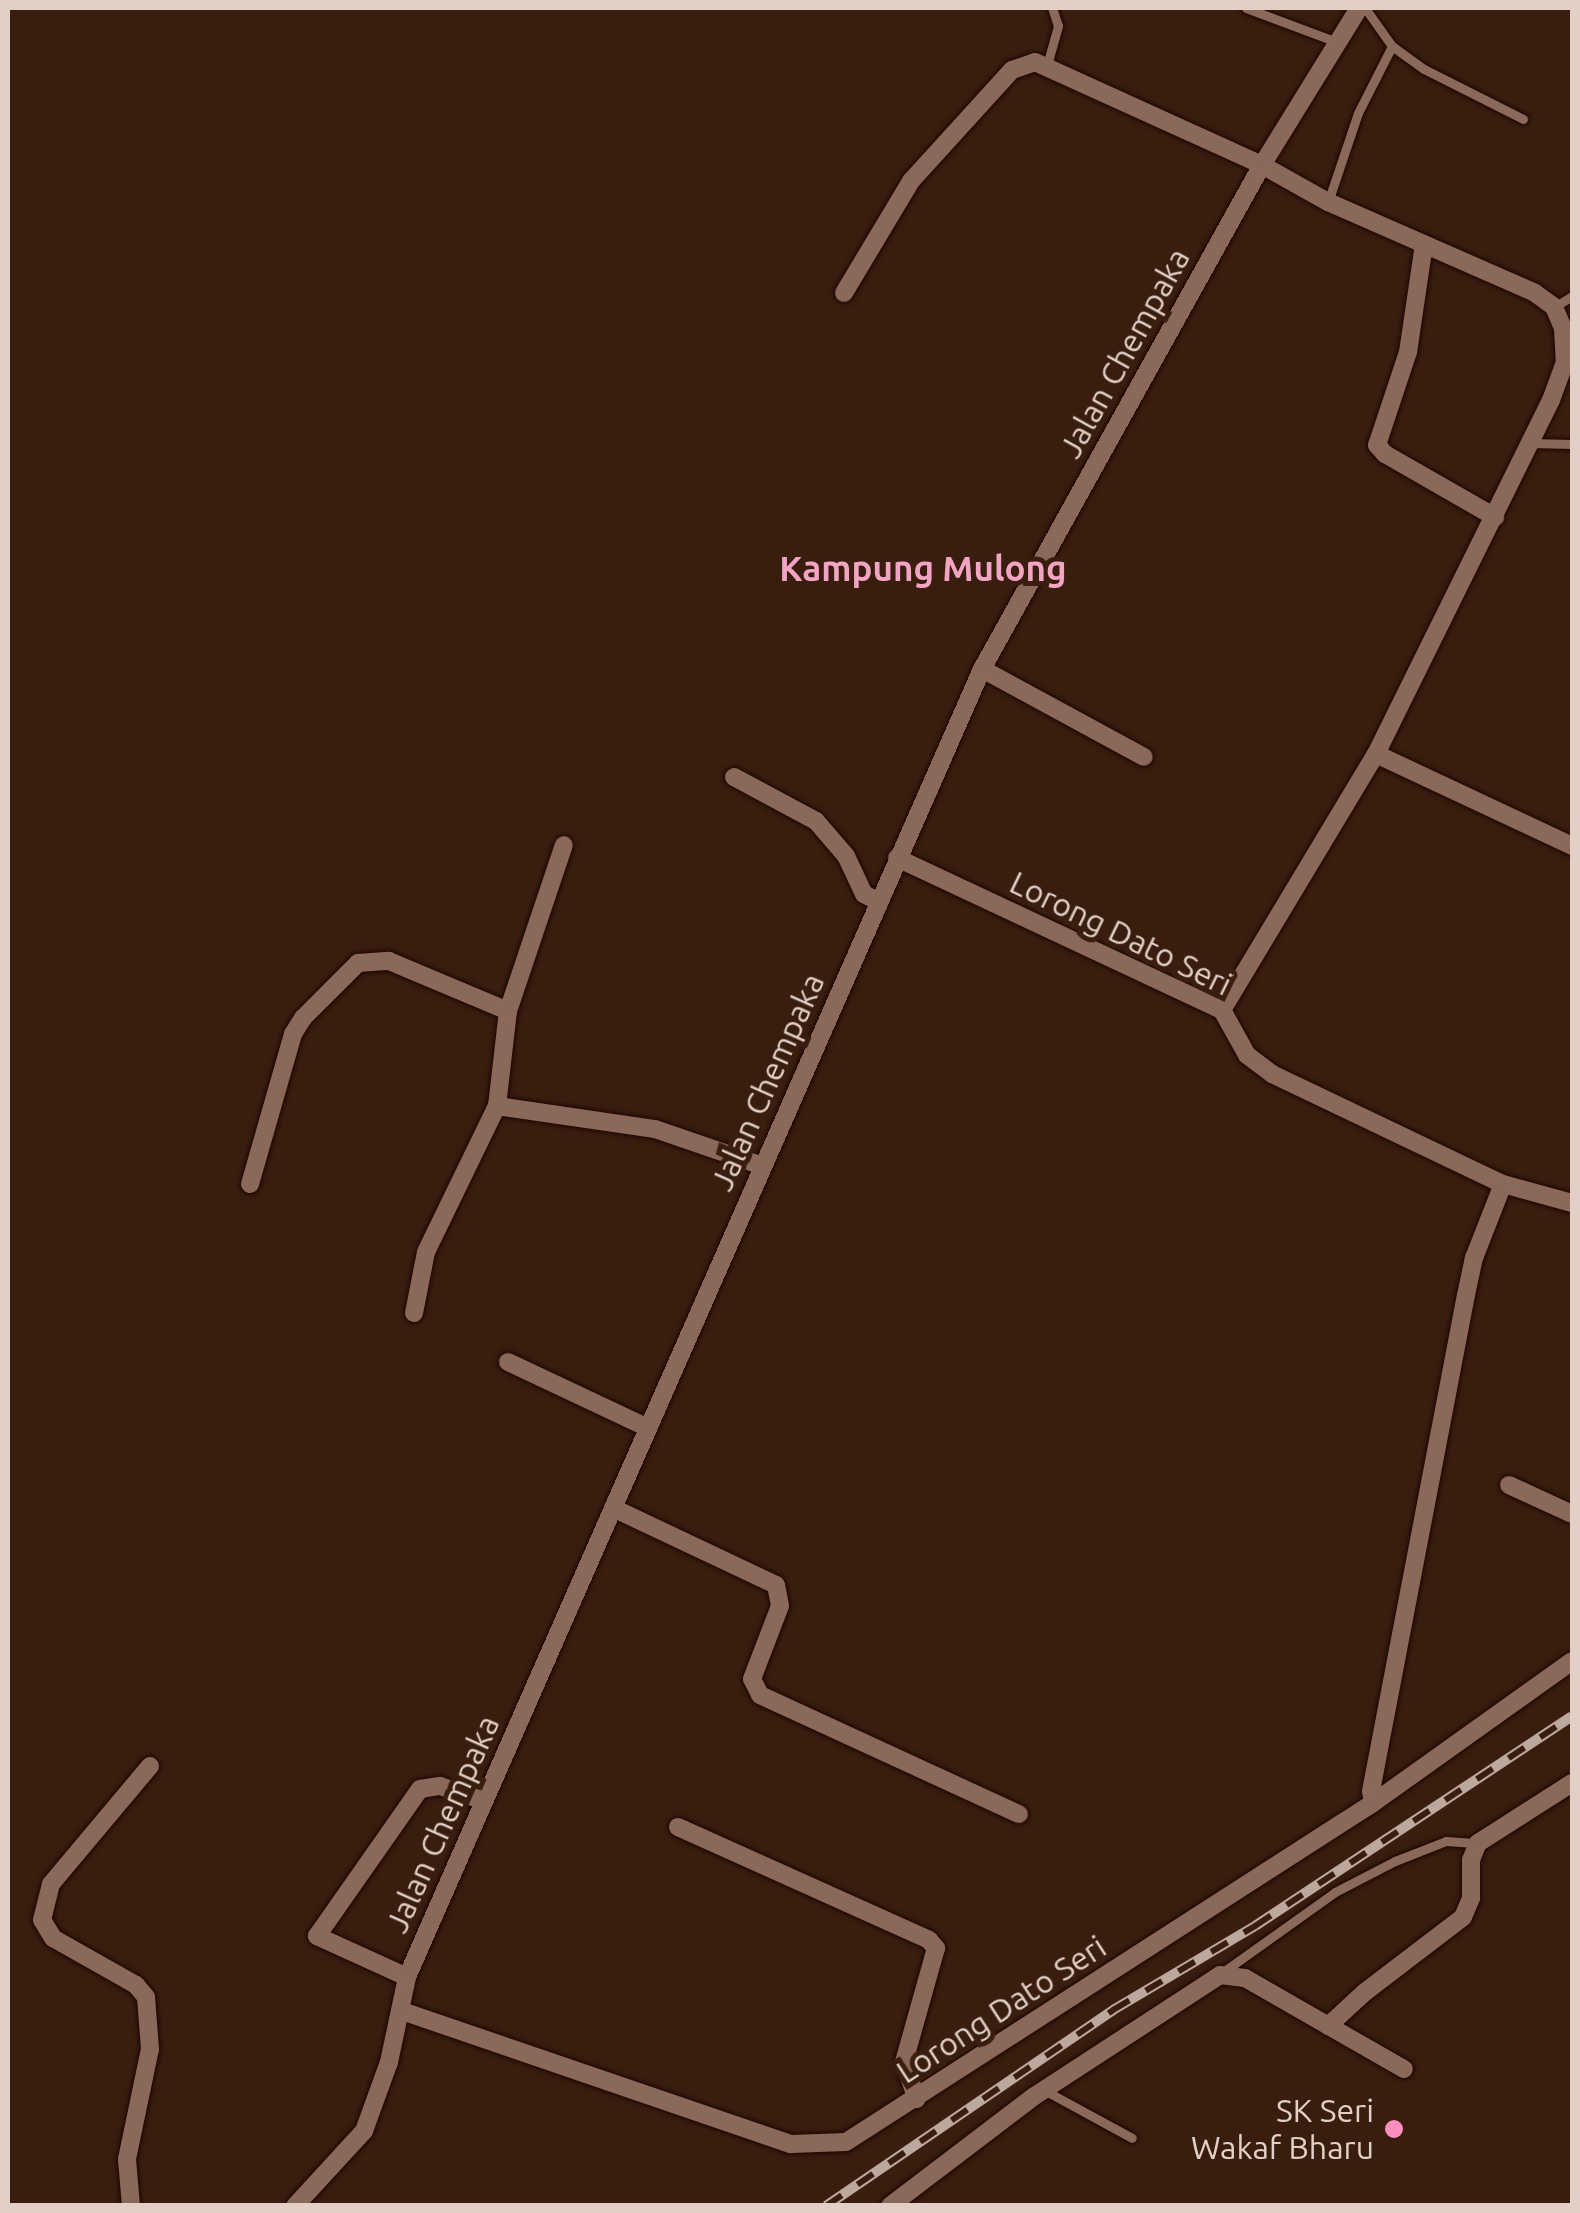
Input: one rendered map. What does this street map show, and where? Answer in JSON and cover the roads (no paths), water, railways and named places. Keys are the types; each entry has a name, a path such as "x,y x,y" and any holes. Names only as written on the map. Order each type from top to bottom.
{"street":[{"name":"Jalan Chempaka","path":"295,2206 364,2132 378,2099 408,1977 982,669 1262,165 1362,8"},
{"path":"844,293 911,182 1012,70 1022,64 1047,65 1262,165 1328,202 1535,293 1554,308 1563,328 1565,382 1530,443 1376,754 1222,1010"},
{"path":"1424,244 1408,352 1378,445 1385,454 1494,517"},
{"path":"982,669 1144,757"},
{"path":"1376,754 1572,846"},
{"path":"734,777 816,822 846,856 864,894 879,902"},
{"path":"414,1313 426,1252 497,1106 508,1012 564,845"},
{"name":"Lorong Dato Seri","path":"897,858 1222,1010 1246,1055 1272,1074 1503,1184 1572,1203"},
{"path":"250,1184 293,1034 302,1018 358,963 374,958 389,961 508,1012"},
{"path":"497,1106 655,1129 763,1166"},
{"path":"1374,1803 1371,1791 1466,1294 1474,1258 1503,1184"},
{"path":"508,1362 648,1428"},
{"path":"1509,1486 1572,1514"},
{"path":"614,1508 776,1585 780,1606 752,1679 760,1695 1019,1814"},
{"name":"Lorong Dato Seri","path":"402,2011 791,2144 846,2142 1374,1803 1572,1661"},
{"path":"131,2206 127,2159 150,2049 146,1997 136,1985 53,1938 42,1920 50,1884 150,1766"},
{"path":"1328,2026 1393,1968 1463,1917 1471,1898 1472,1860 1478,1843 1572,1784"},
{"path":"408,1977 317,1936 420,1789 440,1786 485,1801"},
{"path":"678,1827 929,1940 936,1948 904,2062 917,2099"},
{"path":"890,2206 1044,2090 1220,1974 1245,1978 1404,2069"}],"lane":[{"path":"1047,65 1058,26 1052,8"},
{"path":"1246,8 1340,43"},
{"path":"1362,8 1392,46 1424,69 1523,119"},
{"path":"1328,202 1358,113 1392,46"},
{"path":"1554,308 1572,296"},
{"path":"1530,443 1572,444"},
{"path":"1220,1974 1335,1892 1395,1861 1446,1841 1478,1843"},
{"path":"1044,2090 1132,2138"}],"railway":[{"path":"826,2206 1113,2010 1255,1926 1572,1716"}],"place":[{"name":"SK Seri Wakaf Bharu","path":"1394,2129"}],"district":[{"name":"Kampung Mulong","path":"923,568"}]}
